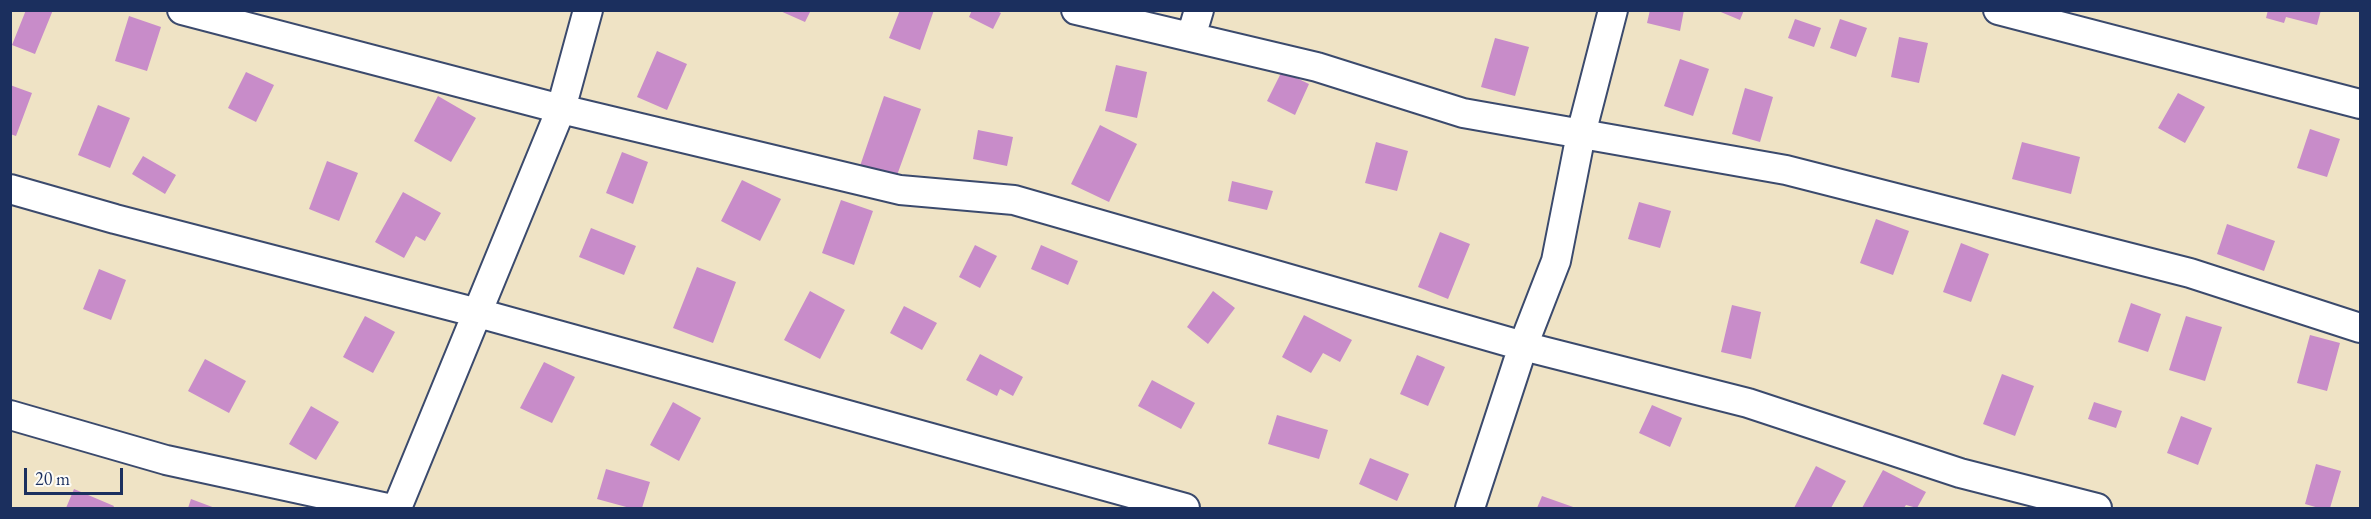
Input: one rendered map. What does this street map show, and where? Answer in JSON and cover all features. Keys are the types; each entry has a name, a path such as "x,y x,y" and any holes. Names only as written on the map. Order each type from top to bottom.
{"street":[{"path":"182,10 561,109 900,190 1014,200 1523,346 1749,403 1960,473 2097,508"},
{"path":"397,508 561,109 588,10"},
{"path":"1076,10 1195,24 1317,67 1463,113 1797,173 2190,273 2361,328"},
{"path":"1470,508 1523,346 1556,261 1581,134 1613,10"},
{"path":"1998,10 2361,104"},
{"path":"10,189 115,219 478,313 1185,508"},
{"path":"10,416 166,460 387,508"}],"building":[{"path":"26,10 53,10 35,54 12,45"},
{"path":"778,10 811,10 805,22"},
{"path":"900,10 934,10 920,50 889,38"},
{"path":"972,10 995,10 1001,13 993,29 969,17"},
{"path":"1650,10 1684,10 1680,31 1647,23"},
{"path":"1716,10 1744,10 1740,20"},
{"path":"2268,10 2321,10 2317,25 2286,17 2284,23 2266,18"},
{"path":"129,16 161,27 147,71 115,61"},
{"path":"1795,19 1821,28 1814,47 1788,38"},
{"path":"1840,19 1867,28 1856,57 1830,48"},
{"path":"1899,37 1928,43 1919,83 1891,77"},
{"path":"1495,38 1529,47 1515,96 1481,87"},
{"path":"657,51 687,64 667,110 637,97"},
{"path":"1680,59 1709,69 1693,116 1664,106"},
{"path":"1116,65 1147,72 1137,118 1105,111"},
{"path":"1282,71 1309,84 1295,115 1267,101"},
{"path":"246,72 274,85 256,122 228,108"},
{"path":"10,85 32,93 16,136 10,134"},
{"path":"1745,88 1773,97 1760,142 1732,134"},
{"path":"2178,93 2205,107 2185,143 2158,128"},
{"path":"438,96 476,118 451,162 414,141"},
{"path":"884,96 921,109 896,178 860,166"},
{"path":"98,105 130,118 110,168 78,155"},
{"path":"1100,125 1137,144 1109,202 1071,184"},
{"path":"2310,129 2340,139 2327,177 2297,168"},
{"path":"978,130 1013,137 1007,166 973,159"},
{"path":"1376,142 1408,151 1397,191 1365,183"},
{"path":"2022,142 2080,157 2071,194 2012,179"},
{"path":"622,152 648,162 633,204 606,193"},
{"path":"143,156 176,175 165,194 132,174"},
{"path":"327,161 358,173 339,221 309,209"},
{"path":"742,180 781,199 760,241 721,221"},
{"path":"1232,181 1273,191 1267,210 1228,201"},
{"path":"403,192 441,213 425,241 416,236 404,258 375,242"},
{"path":"841,200 873,211 854,265 822,253"},
{"path":"1639,202 1671,211 1660,248 1628,239"},
{"path":"1876,219 1909,231 1893,275 1860,263"},
{"path":"2227,224 2275,241 2264,271 2217,254"},
{"path":"591,228 636,246 624,275 579,257"},
{"path":"1440,232 1470,244 1448,299 1418,287"},
{"path":"1961,243 1989,254 1971,302 1943,292"},
{"path":"975,245 997,256 980,288 959,277"},
{"path":"1041,245 1078,261 1068,285 1031,269"},
{"path":"697,267 736,282 713,343 673,328"},
{"path":"99,269 126,280 111,320 83,309"},
{"path":"810,291 845,310 820,359 784,340"},
{"path":"1213,291 1235,308 1208,344 1187,327"},
{"path":"2131,303 2161,314 2148,352 2118,342"},
{"path":"1732,305 1761,312 1751,359 1721,352"},
{"path":"904,306 937,323 922,350 890,333"},
{"path":"1304,315 1352,340 1340,362 1323,353 1311,373 1282,357"},
{"path":"365,316 395,332 373,373 343,357"},
{"path":"2186,316 2222,327 2205,381 2169,370"},
{"path":"2310,335 2340,343 2327,391 2297,383"},
{"path":"980,354 1023,377 1013,396 1000,389 997,396 966,380"},
{"path":"1417,355 1445,367 1428,406 1400,394"},
{"path":"205,359 246,381 229,413 188,391"},
{"path":"544,362 575,377 552,423 520,408"},
{"path":"2002,374 2034,386 2015,436 1983,424"},
{"path":"1152,380 1195,403 1181,429 1138,406"},
{"path":"673,402 701,418 679,461 650,445"},
{"path":"2094,402 2122,411 2116,428 2088,419"},
{"path":"1652,405 1682,418 1670,447 1639,433"},
{"path":"311,406 339,422 316,460 289,444"},
{"path":"1277,415 1328,430 1319,459 1268,444"},
{"path":"2181,416 2212,428 2198,465 2167,453"},
{"path":"1370,458 1409,474 1397,501 1359,484"},
{"path":"2316,464 2341,471 2330,508 2305,504"},
{"path":"1816,466 1846,481 1831,508 1794,508"},
{"path":"606,469 650,482 642,508 630,508 597,499"},
{"path":"1883,470 1926,492 1917,508 1906,505 1904,508 1862,508"},
{"path":"74,489 114,506 113,508 66,508"},
{"path":"1542,496 1576,508 1537,508"},
{"path":"191,499 215,508 188,508"}]}
